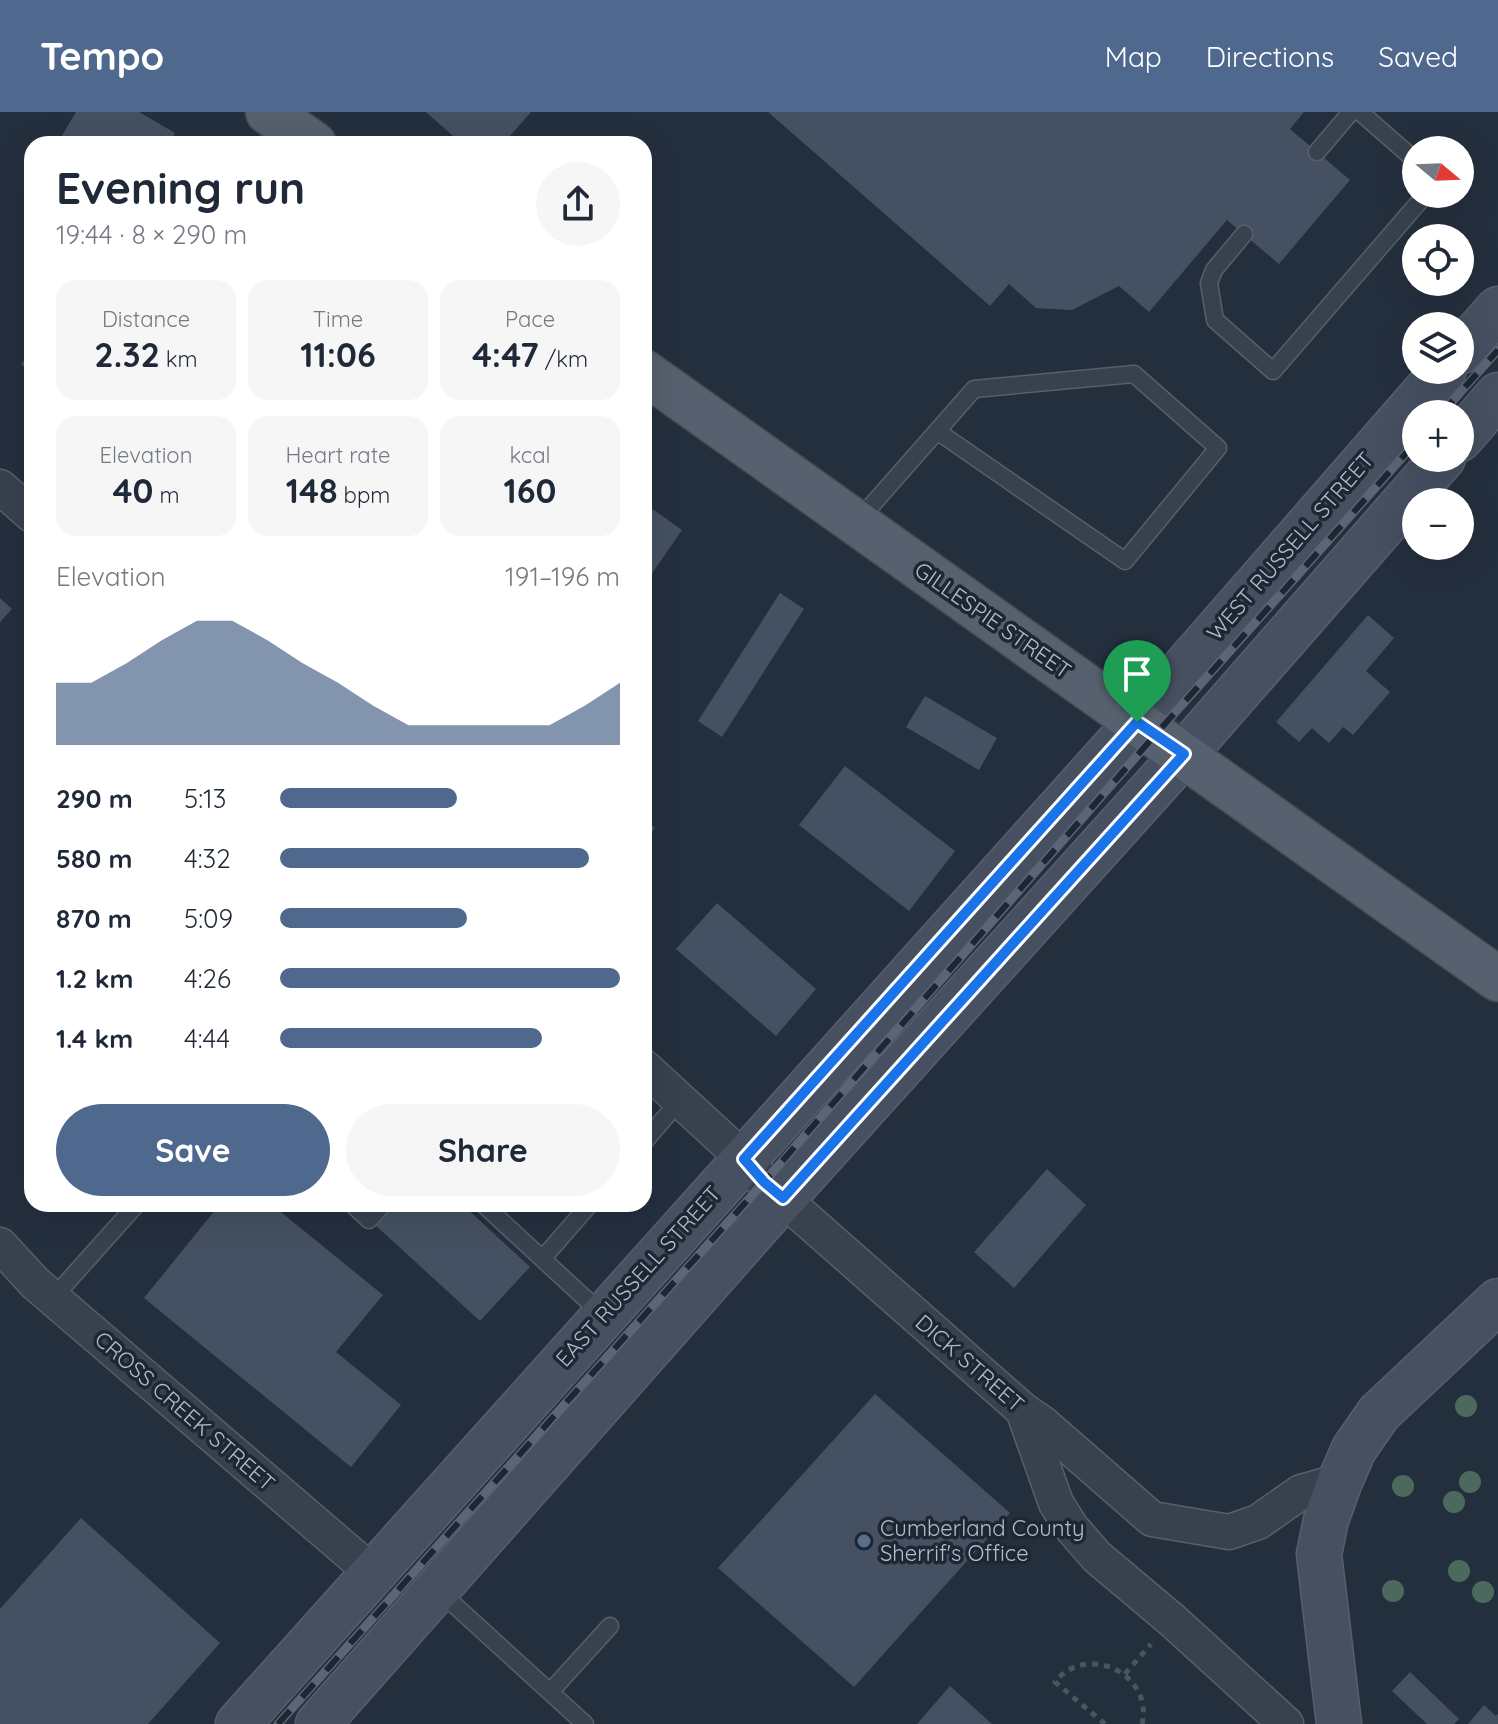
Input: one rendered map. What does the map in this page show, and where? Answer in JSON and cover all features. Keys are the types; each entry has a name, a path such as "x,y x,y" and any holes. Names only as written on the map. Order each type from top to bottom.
{"main road":[{"path":"268,112 302,136"},
{"path":"1474,336 1498,309"},
{"name":"GILLESPIE STREET","path":"652,378 1498,979"},
{"name":"WEST RUSSELL STREET","path":"1137,722 1432,384"},
{"path":"1474,423 1498,395"},
{"path":"318,1724 783,1198 1184,754 1431,472"},
{"name":"EAST RUSSELL STREET","path":"238,1724 1137,722"},
{"path":"1339,1724 1319,1554 1326,1520 1340,1481 1354,1449 1379,1413 1498,1301"}],"street":[{"path":"0,487 24,508"},
{"name":"DICK STREET","path":"652,1074 744,1159 764,1182 1152,1519 1229,1532 1258,1522 1301,1492 1340,1481"},
{"name":"CROSS CREEK STREET","path":"0,1245 53,1298 373,1573"},
{"path":"1023,1410 1051,1491 1071,1527 1097,1557 1172,1620 1286,1724"}],"lane":[{"path":"1317,152 1351,112"},
{"path":"1360,112 1402,149"},
{"path":"1244,234 1214,270 1209,283 1215,320 1273,371 1414,208"},
{"path":"856,523 937,431 974,389 1134,374 1218,448 1125,561 937,431"},
{"path":"652,1133 680,1100"},
{"path":"53,1298 130,1212"},
{"path":"360,1212 369,1220 376,1212"},
{"path":"492,1212 603,1315"},
{"path":"543,1258 583,1212"},
{"path":"437,1589 585,1724"},
{"path":"550,1692 610,1626"}],"path":[{"path":"1125,1674 1152,1643"},
{"path":"1105,1724 1055,1682 1062,1672 1095,1663 1113,1667 1125,1674 1142,1700 1142,1724"}],"building":[{"path":"76,112 139,112 175,133 173,136 62,136"},
{"path":"426,112 531,112 510,136 453,136"},
{"path":"768,112 1304,112 1290,129 1350,180 1279,264 1227,220 1149,312 1119,286 1072,310 1036,308 1009,284 990,306"},
{"path":"652,509 682,530 652,573"},
{"path":"780,593 804,609 722,737 698,721"},
{"path":"0,598 12,609 0,622"},
{"path":"1368,615 1394,638 1366,671 1390,692 1353,735 1343,727 1329,743 1312,728 1299,742 1276,722"},
{"path":"925,696 997,738 979,770 906,727"},
{"path":"845,766 955,851 909,911 799,825"},
{"path":"717,903 816,989 776,1036 676,949"},
{"path":"1047,1169 1086,1205 1014,1288 974,1252"},
{"path":"214,1212 281,1212 383,1295 336,1352 401,1405 351,1467 144,1298"},
{"path":"383,1212 471,1212 530,1267 480,1321 373,1223"},
{"name":"Cumberland County Sherrif's Office","path":"875,1394 1010,1513 854,1687 718,1568"},
{"path":"81,1518 220,1643 148,1724 0,1724 0,1609"},
{"path":"1410,1672 1459,1719 1454,1724 1427,1724 1392,1691"},
{"path":"950,1686 992,1724 917,1724"},
{"path":"1484,1705 1496,1716 1498,1714 1498,1724 1468,1724"}],"railway":[{"path":"1453,400 1498,350"},
{"path":"278,1724 764,1182 1402,458"}],"place":[{"name":"Cumberland County Sherrif's Office","path":"864,1541"}],"route":[{"path":"1137,722 1184,754 783,1198 744,1159 1137,722"}]}
